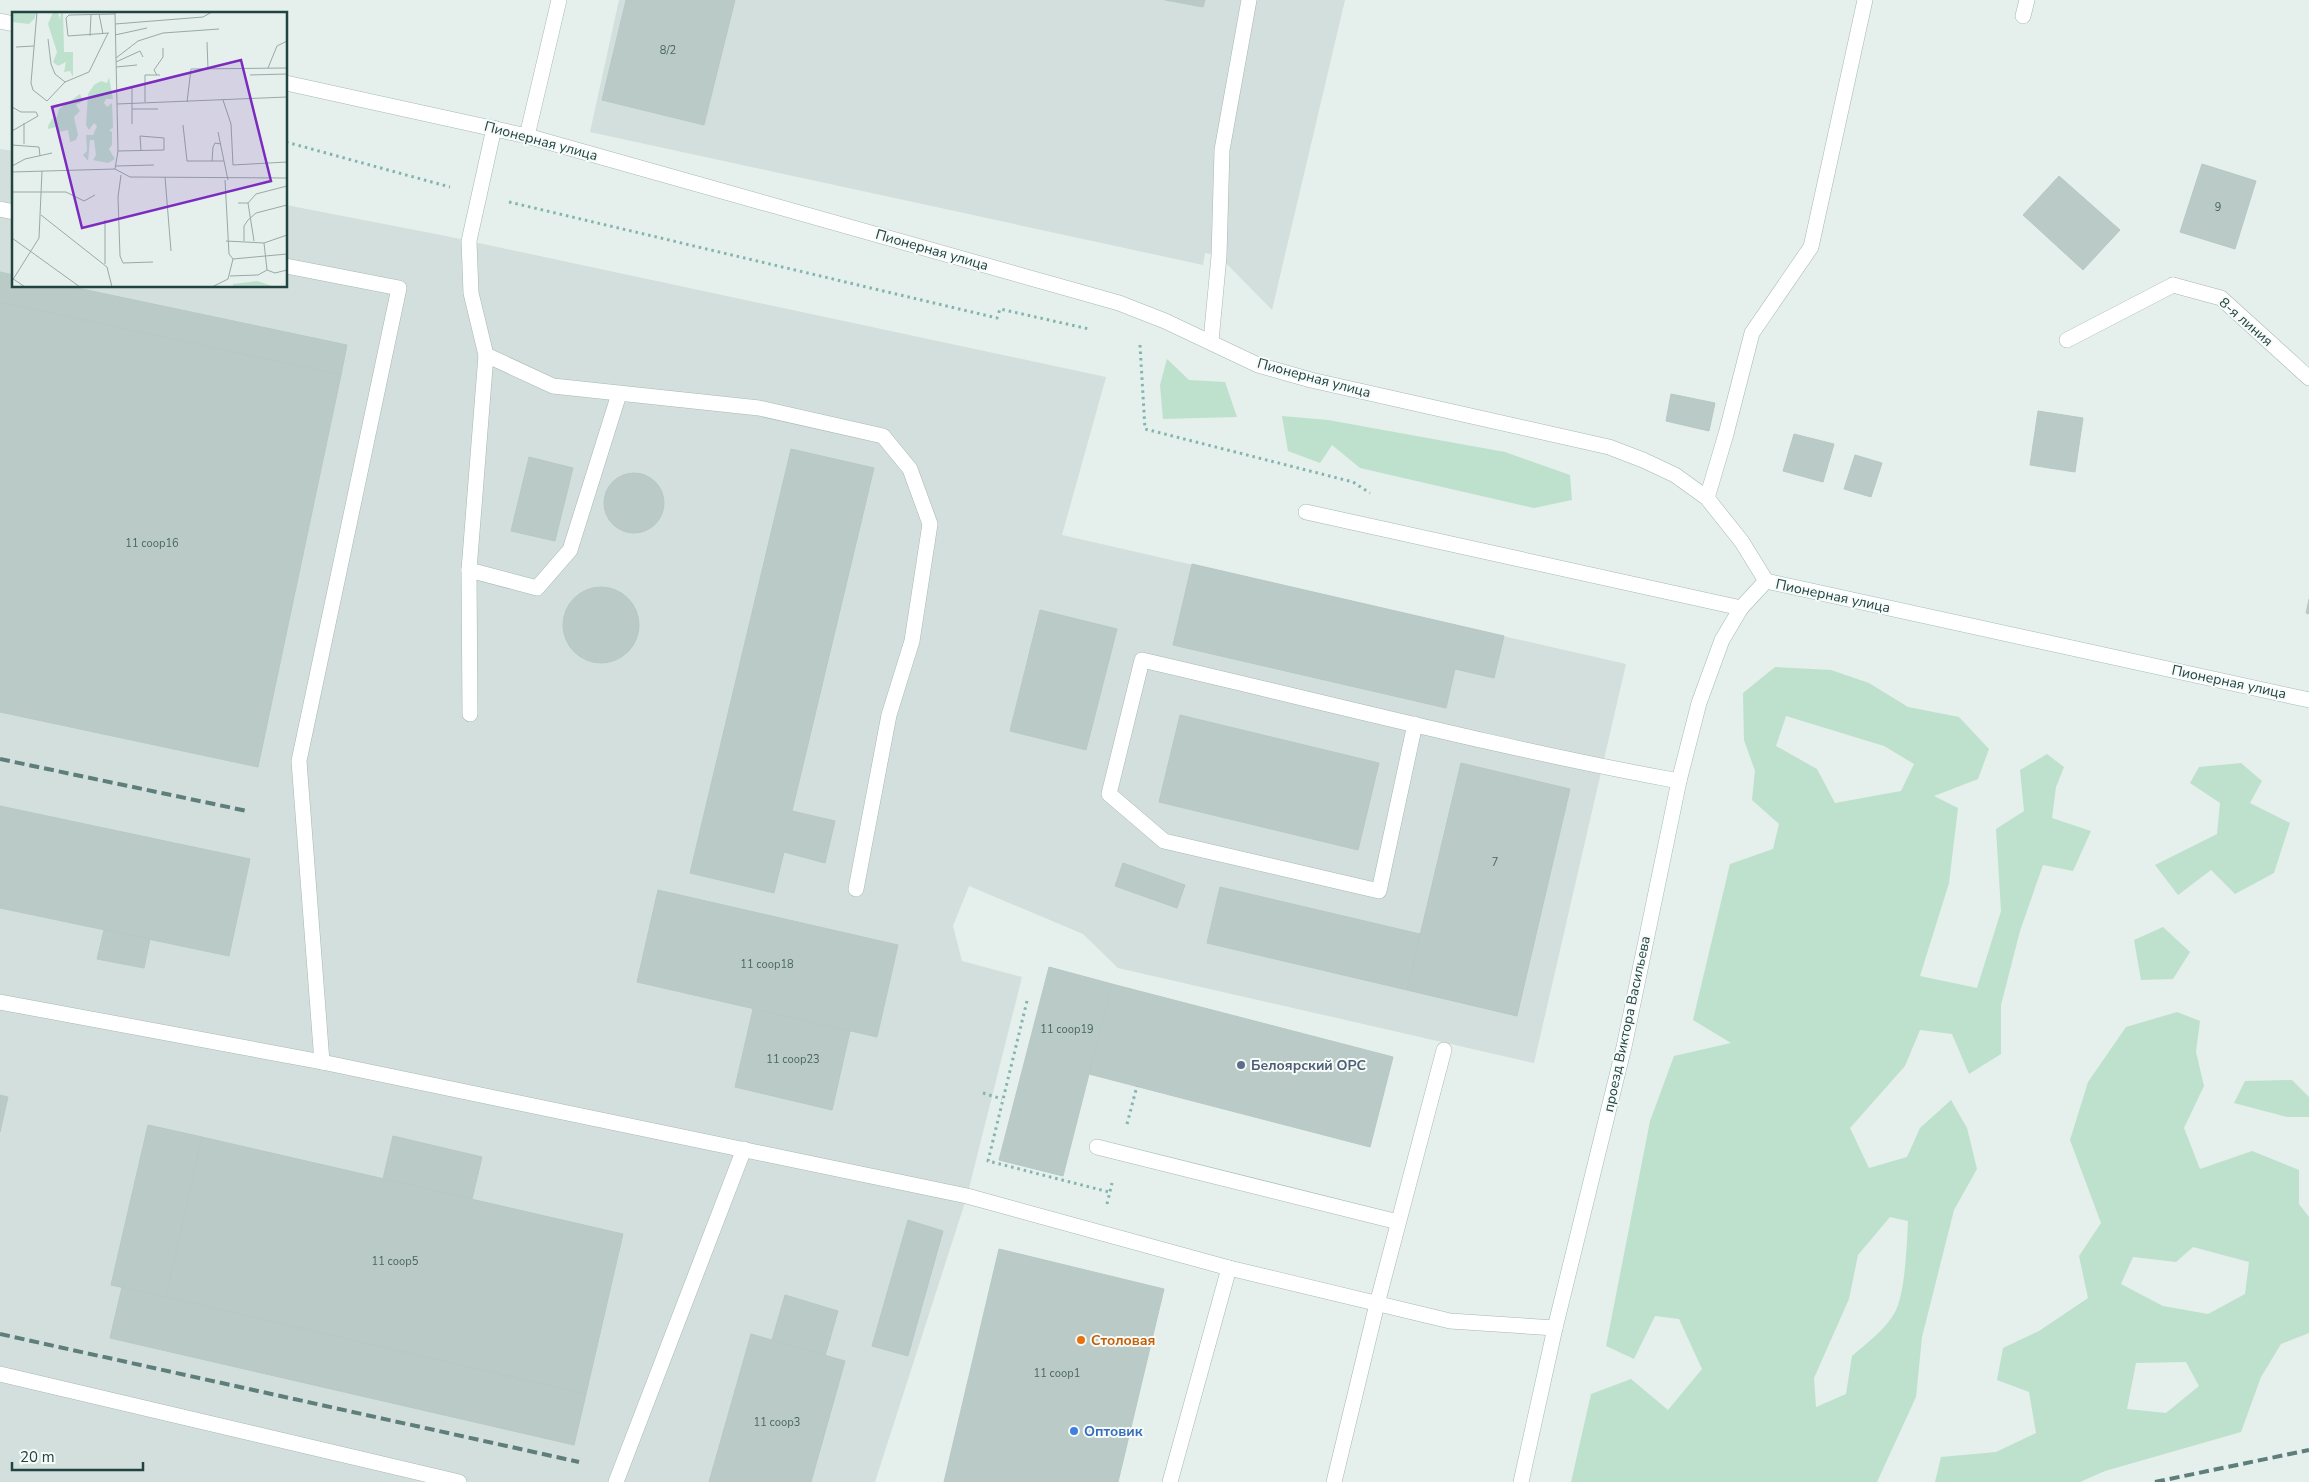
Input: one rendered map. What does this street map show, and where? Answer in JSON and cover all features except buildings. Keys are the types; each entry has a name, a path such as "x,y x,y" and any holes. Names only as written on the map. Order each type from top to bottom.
{"street":[{"path":"527,136 559,0"},
{"path":"1211,341 1219,256 1222,150 1249,0"},
{"path":"1707,498 1726,434 1752,332 1811,247 1865,0"},
{"path":"2023,16 2027,0"},
{"name":"Пионерная улица","path":"288,83 527,136 1120,303 1211,341 1258,365 1311,380 1609,447 1674,475 1707,498 1742,542 1766,581 2309,700"},
{"path":"470,714 469,570 486,355 471,293 469,241 494,128"},
{"path":"288,266 399,288 299,761 322,1062"},
{"name":"8-я линия","path":"2067,340 2173,285 2221,298 2309,378"},
{"path":"486,355 553,386 759,408 883,436 910,469 930,524 912,641 889,715 856,889"},
{"path":"469,570 537,588 570,550 619,394"},
{"path":"1306,512 1741,608"},
{"name":"проезд Виктора Васильева","path":"1520,1482 1555,1328 1624,1047 1678,781 1699,704 1722,640 1741,608 1766,581"},
{"path":"1415,724 1379,891 1164,841 1109,794 1142,660 1602,767 1678,781"},
{"path":"0,1002 322,1062 967,1196 1229,1268 1450,1321 1555,1328"},
{"path":"1334,1482 1377,1304 1444,1050"},
{"path":"1097,1147 1398,1222"},
{"path":"616,1482 744,1149"},
{"path":"1170,1482 1229,1268"},
{"path":"0,1374 408,1476 459,1482"}],"path":[{"path":"288,143 480,195 998,318 1000,308 1093,330"},
{"path":"1140,341 1144,429 1353,482 1377,497"},
{"path":"1027,1001 988,1161 1110,1192"},
{"path":"983,1093 1002,1099"}],"shaded area":[{"path":"619,0 1345,0 1272,310 1219,256 1205,253 1203,265 590,132"},
{"path":"0,149 12,151 12,288 288,288 288,205 446,236 1106,377 1062,535 1626,664 1534,1063 1118,968 1083,934 969,886 953,926 962,961 1022,977 967,1196 875,1482 0,1482"}],"green space":[{"path":"1167,359 1189,380 1225,382 1237,417 1163,419 1160,385"},
{"path":"1282,416 1328,420 1505,452 1570,475 1572,500 1534,508 1360,468 1332,445 1320,463 1288,451"},
{"path":"1775,667 1831,670 1869,683 1908,707 1959,717 1989,749 1978,779 1934,796 1958,808 1949,883 1920,976 1977,988 2001,911 1996,829 2024,811 2020,770 2047,754 2064,767 2056,787 2052,818 2091,831 2073,871 2043,865 2020,931 2001,1005 2001,1054 1969,1074 1952,1034 1920,1030 1905,1066 1850,1128 1869,1168 1907,1157 1920,1128 1951,1100 1967,1128 1977,1169 1954,1210 1922,1337 1916,1397 1877,1482 1571,1482 1591,1394 1631,1379 1668,1410 1702,1369 1679,1319 1655,1316 1634,1359 1606,1346 1650,1121 1674,1056 1731,1043 1693,1020 1730,864 1773,849 1779,824 1752,800 1755,771 1744,740 1743,693","holes":["1786,716 1884,746 1914,764 1901,791 1835,803 1817,769 1776,746","1890,1217 1908,1221 1905,1268 1901,1294 1895,1312 1876,1336 1852,1356 1846,1394 1816,1407 1814,1378 1849,1299 1858,1255"]},
{"path":"2241,763 2262,781 2250,803 2290,823 2274,873 2235,894 2211,870 2178,895 2155,865 2217,834 2220,803 2190,783 2199,767"},
{"path":"2163,927 2190,952 2173,979 2141,980 2134,940"},
{"path":"2177,1012 2200,1021 2196,1052 2204,1086 2184,1128 2200,1169 2252,1151 2299,1170 2299,1204 2309,1217 2309,1333 2281,1344 2261,1377 2241,1432 2105,1471 2080,1482 1935,1482 1941,1457 1996,1452 2036,1433 2029,1392 1997,1380 2003,1348 2039,1331 2088,1298 2079,1256 2101,1223 2070,1140 2088,1082 2126,1027","holes":["2193,1247 2249,1262 2245,1294 2208,1314 2163,1306 2121,1284 2133,1257 2176,1262","2186,1362 2199,1386 2166,1413 2127,1409 2136,1363"]},
{"path":"2292,1080 2309,1097 2309,1117 2287,1117 2234,1103 2245,1081"}],"railway":[{"path":"0,759 247,811"},
{"path":"0,1334 579,1462"},
{"path":"2155,1482 2309,1450"}],"place":[{"name":"Белоярский ОРС","path":"1241,1065"},
{"name":"Столовая","path":"1081,1340"},
{"name":"Оптовик","path":"1074,1431"}]}
